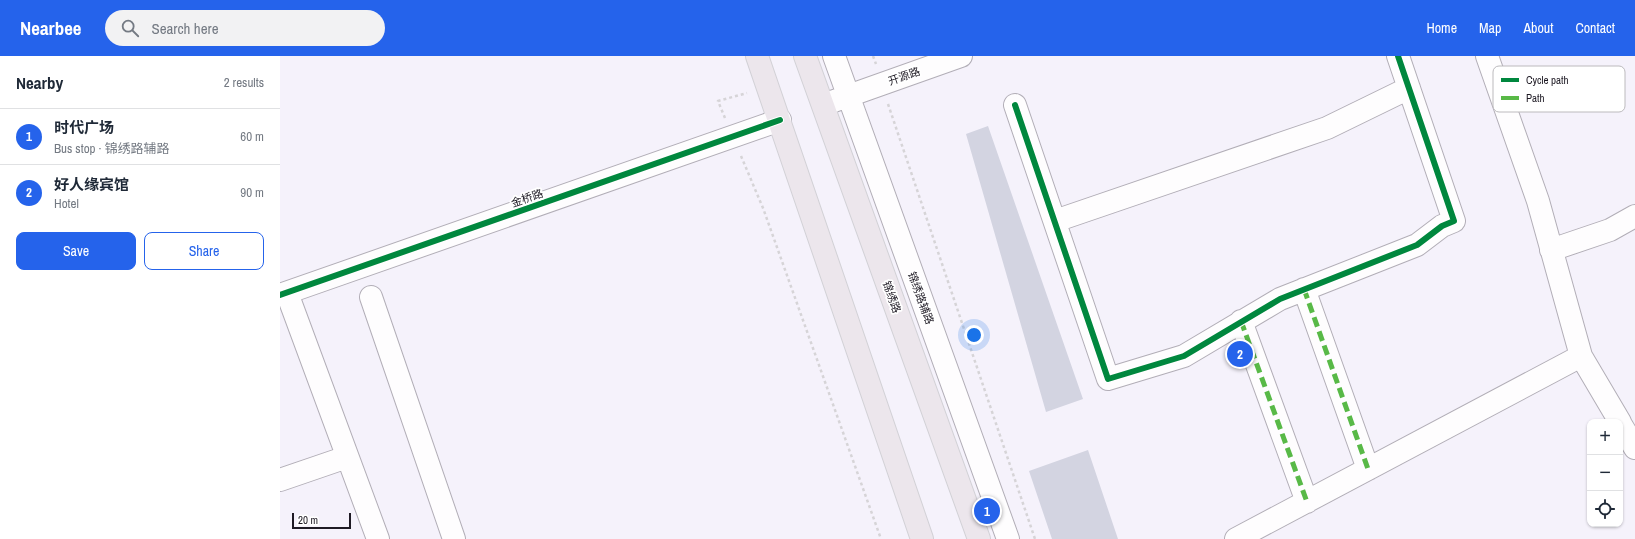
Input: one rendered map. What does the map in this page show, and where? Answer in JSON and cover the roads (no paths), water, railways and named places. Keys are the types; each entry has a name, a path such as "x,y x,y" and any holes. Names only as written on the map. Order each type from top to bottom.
{"main road":[{"path":"757,56 922,539"},
{"name":"锦绣路","path":"805,56 979,539"}],"street":[{"name":"锦绣路辅路","path":"834,56 1008,539"},
{"name":"开源路","path":"823,105 961,56"},
{"path":"1015,105 1108,379 1184,356 1280,299 1417,245 1442,226 1454,221 1398,56"},
{"path":"1487,56 1493,73"},
{"path":"1055,221 1327,128 1409,88"},
{"path":"1507,112 1538,201 1581,356 1624,421 1635,448"},
{"name":"金桥路","path":"284,294 780,120"},
{"path":"1552,250 1610,230 1635,216"},
{"path":"1304,289 1368,469"},
{"path":"284,294 378,539"},
{"path":"371,297 454,539"},
{"path":"1241,321 1307,502"},
{"path":"1236,539 1581,356"},
{"path":"280,480 347,457"}],"place":[{"name":"好人缘宾馆","path":"1240,354"},
{"name":"时代广场","path":"987,511"}]}
